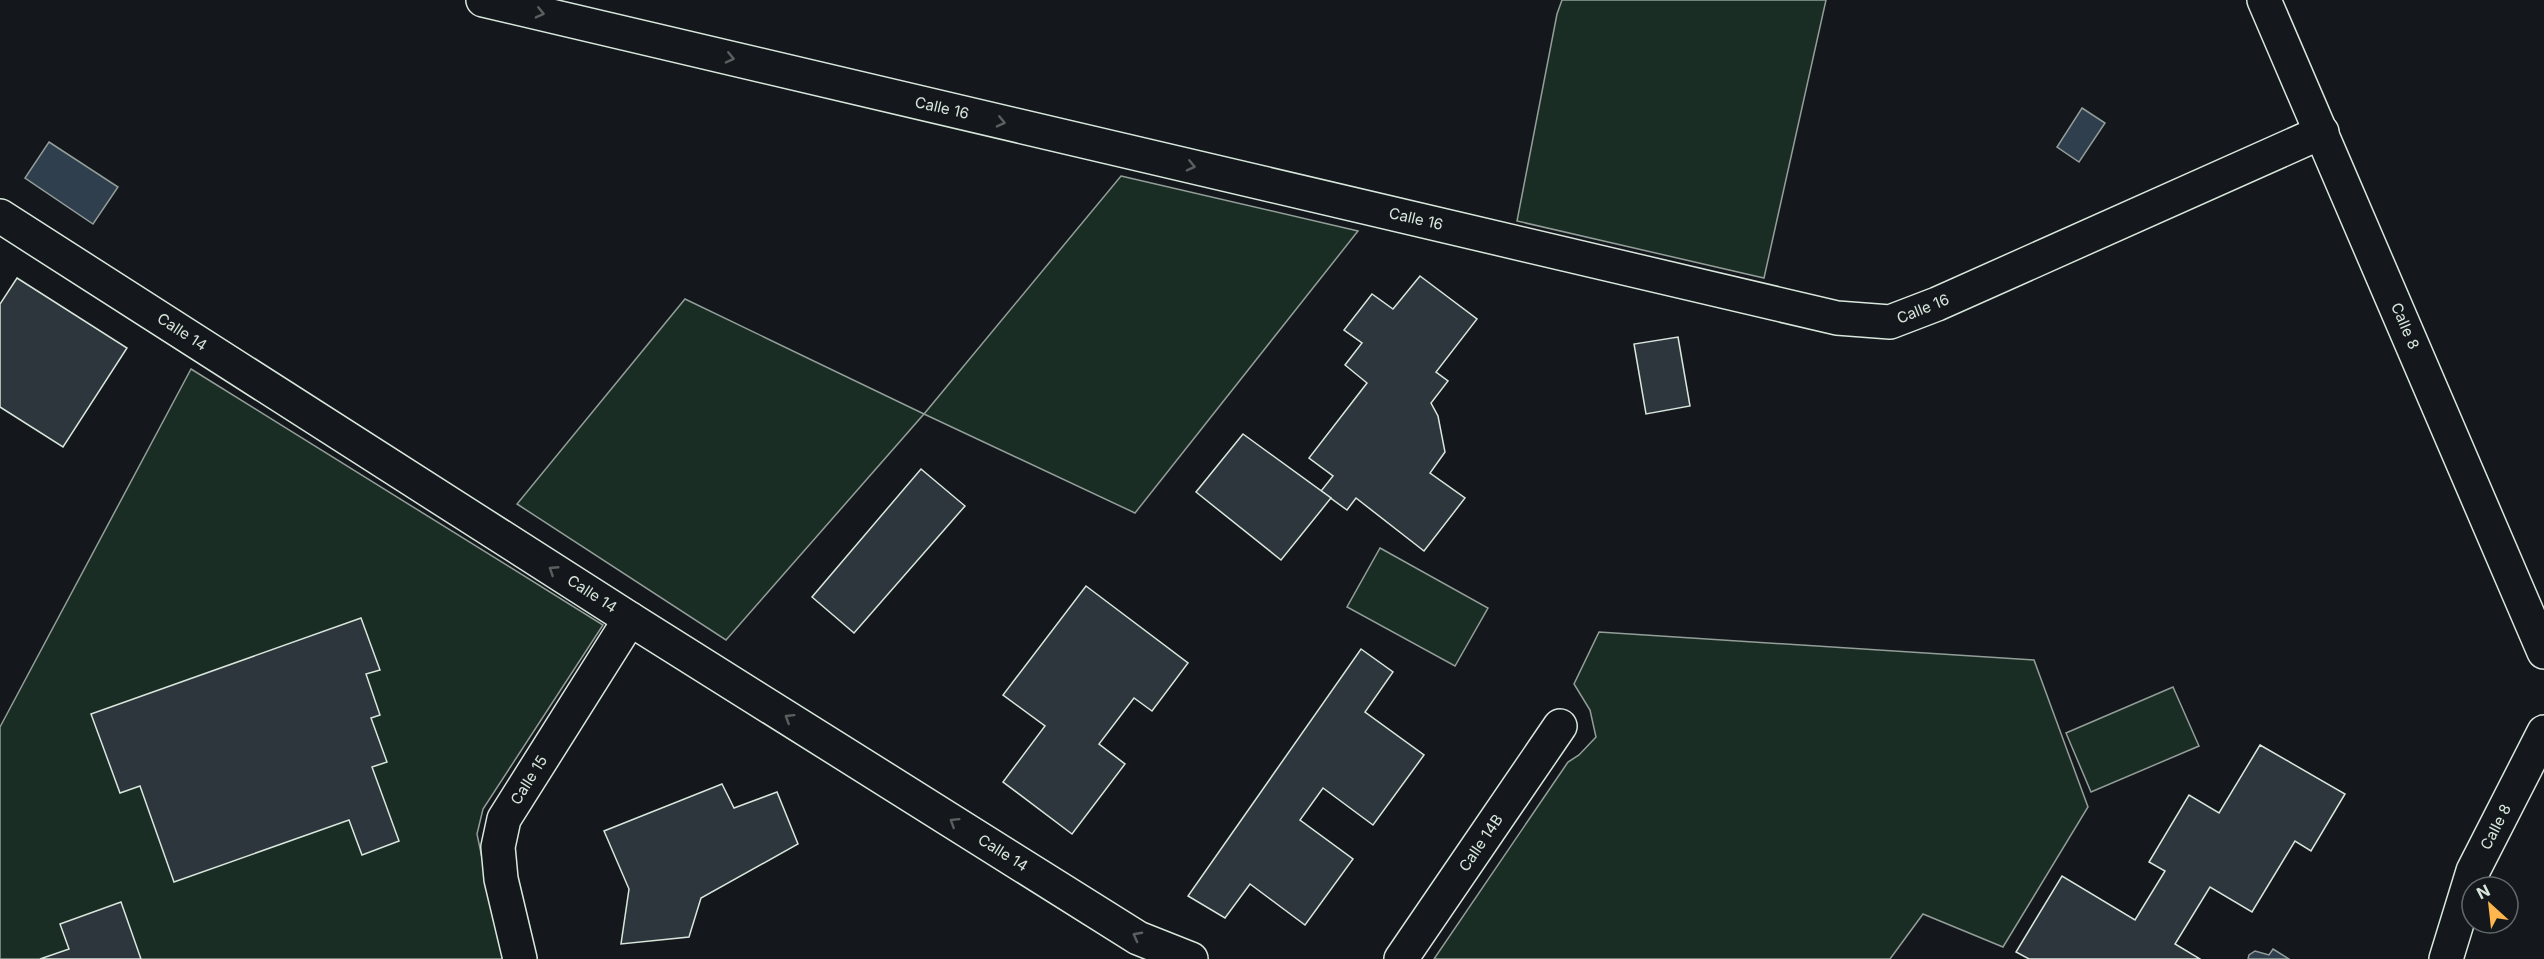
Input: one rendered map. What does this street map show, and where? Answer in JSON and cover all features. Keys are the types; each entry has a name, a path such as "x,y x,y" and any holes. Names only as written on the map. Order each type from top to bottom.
{"street":[{"name":"Calle 16","path":"483,0 1838,318 1890,322 1937,304 2322,132"},
{"name":"Calle 8","path":"2264,0 2544,652"},
{"name":"Calle 14","path":"0,216 630,619 1138,938 1191,959"},
{"name":"Calle 15","path":"520,959 501,879 498,847 504,819 630,619"},
{"name":"Calle 14B","path":"1401,959 1560,726"},
{"name":"Calle 8","path":"2446,959 2473,872 2544,732"}],"green space":[{"path":"1562,0 1826,0 1764,278 1517,221 1557,14"},
{"path":"1121,176 1358,231 1135,513 924,414"},
{"path":"685,299 924,414 726,640 517,504"},
{"path":"191,369 603,625 483,809 477,834 503,959 0,959 0,727"},
{"path":"1380,548 1488,608 1455,666 1347,607"},
{"path":"1599,632 2034,660 2088,807 2003,947 1923,914 1890,959 1434,959 1568,762 1579,755 1596,737 1590,710 1574,684"},
{"path":"2173,687 2199,746 2091,792 2066,733"}],"water":[{"path":"2082,108 2105,123 2079,162 2057,147"},
{"path":"49,142 118,187 93,224 25,178"},
{"path":"2273,949 2289,959 2248,959 2249,955 2255,951 2269,955"}],"building":[{"path":"1420,276 1477,319 1436,372 1448,381 1431,403 1438,416 1445,452 1430,473 1465,498 1424,551 1356,498 1347,510 1321,491 1333,476 1309,458 1367,383 1345,365 1362,343 1344,330 1372,294 1393,309"},
{"path":"17,278 127,348 63,447 0,407 0,304"},
{"path":"1678,337 1690,406 1646,414 1634,344"},
{"path":"1243,434 1331,498 1281,560 1196,492"},
{"path":"921,469 965,506 854,633 812,597"},
{"path":"1086,586 1188,663 1152,711 1134,698 1099,744 1125,764 1072,834 1003,782 1045,726 1003,695"},
{"path":"361,618 380,670 366,674 380,715 371,718 387,762 372,767 399,841 362,855 349,820 174,882 140,786 120,793 91,714"},
{"path":"1361,649 1393,672 1365,712 1424,755 1373,825 1323,788 1300,820 1353,859 1305,925 1250,884 1225,918 1188,896"},
{"path":"2260,745 2345,794 2311,851 2295,841 2252,912 2210,887 2175,944 2200,959 2029,959 2016,952 2062,876 2135,920 2165,871 2149,862 2189,795 2219,813"},
{"path":"722,784 734,808 777,792 798,844 701,898 689,937 621,944 629,889 604,831"},
{"path":"121,902 141,959 40,959 69,949 60,924"}]}
